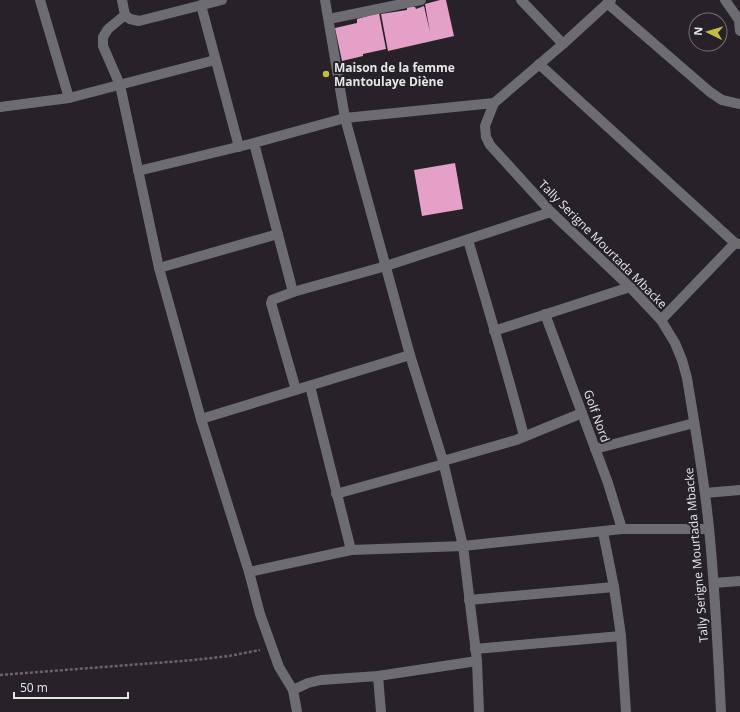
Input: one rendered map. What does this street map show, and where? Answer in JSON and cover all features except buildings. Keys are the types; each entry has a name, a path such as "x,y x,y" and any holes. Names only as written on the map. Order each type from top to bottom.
{"street":[{"path":"40,0 69,98"},
{"path":"122,0 125,15 130,19 139,21 222,0"},
{"path":"325,0 345,118 410,355 443,463 463,546 477,661 479,712"},
{"path":"328,19 391,3 421,0"},
{"path":"521,0 563,44"},
{"path":"725,0 739,20 740,31"},
{"path":"609,2 710,92 722,100 740,104"},
{"name":"Tally Serigne Mourtada Mbacke","path":"609,2 563,44 494,103 485,126 488,141 551,212 630,286 661,320 675,343 682,360 687,378 705,493 709,529 714,583 721,712"},
{"path":"201,5 239,147"},
{"path":"125,15 108,29 103,37 103,46 120,86 159,268 201,419 260,614 280,667 293,690 297,712"},
{"path":"0,107 69,98 120,86 215,60"},
{"path":"539,64 738,244 661,320"},
{"path":"138,171 254,144 345,118 494,103"},
{"path":"254,144 293,292"},
{"path":"296,390 271,303 274,299 293,292 386,266 551,212"},
{"path":"159,268 278,234"},
{"path":"468,240 494,331 502,353 524,436"},
{"path":"494,331 630,286"},
{"name":"Golf Nord","path":"545,314 608,483 622,529"},
{"path":"201,419 410,355"},
{"path":"310,386 351,550"},
{"path":"336,494 443,463 524,436 582,413"},
{"path":"595,449 694,423"},
{"path":"705,493 740,490"},
{"path":"248,572 351,550 463,546 622,529 709,529"},
{"path":"603,532 622,636 626,712"},
{"path":"714,583 740,581"},
{"path":"469,600 614,587"},
{"path":"475,650 622,636"},
{"path":"293,690 308,683 321,680 378,676 477,661"},
{"path":"378,676 381,712"}],"path":[{"path":"0,675 201,659 229,656 272,647"}],"place":[{"name":"Maison de la femme Mantoulaye Diène","path":"326,74"}]}
